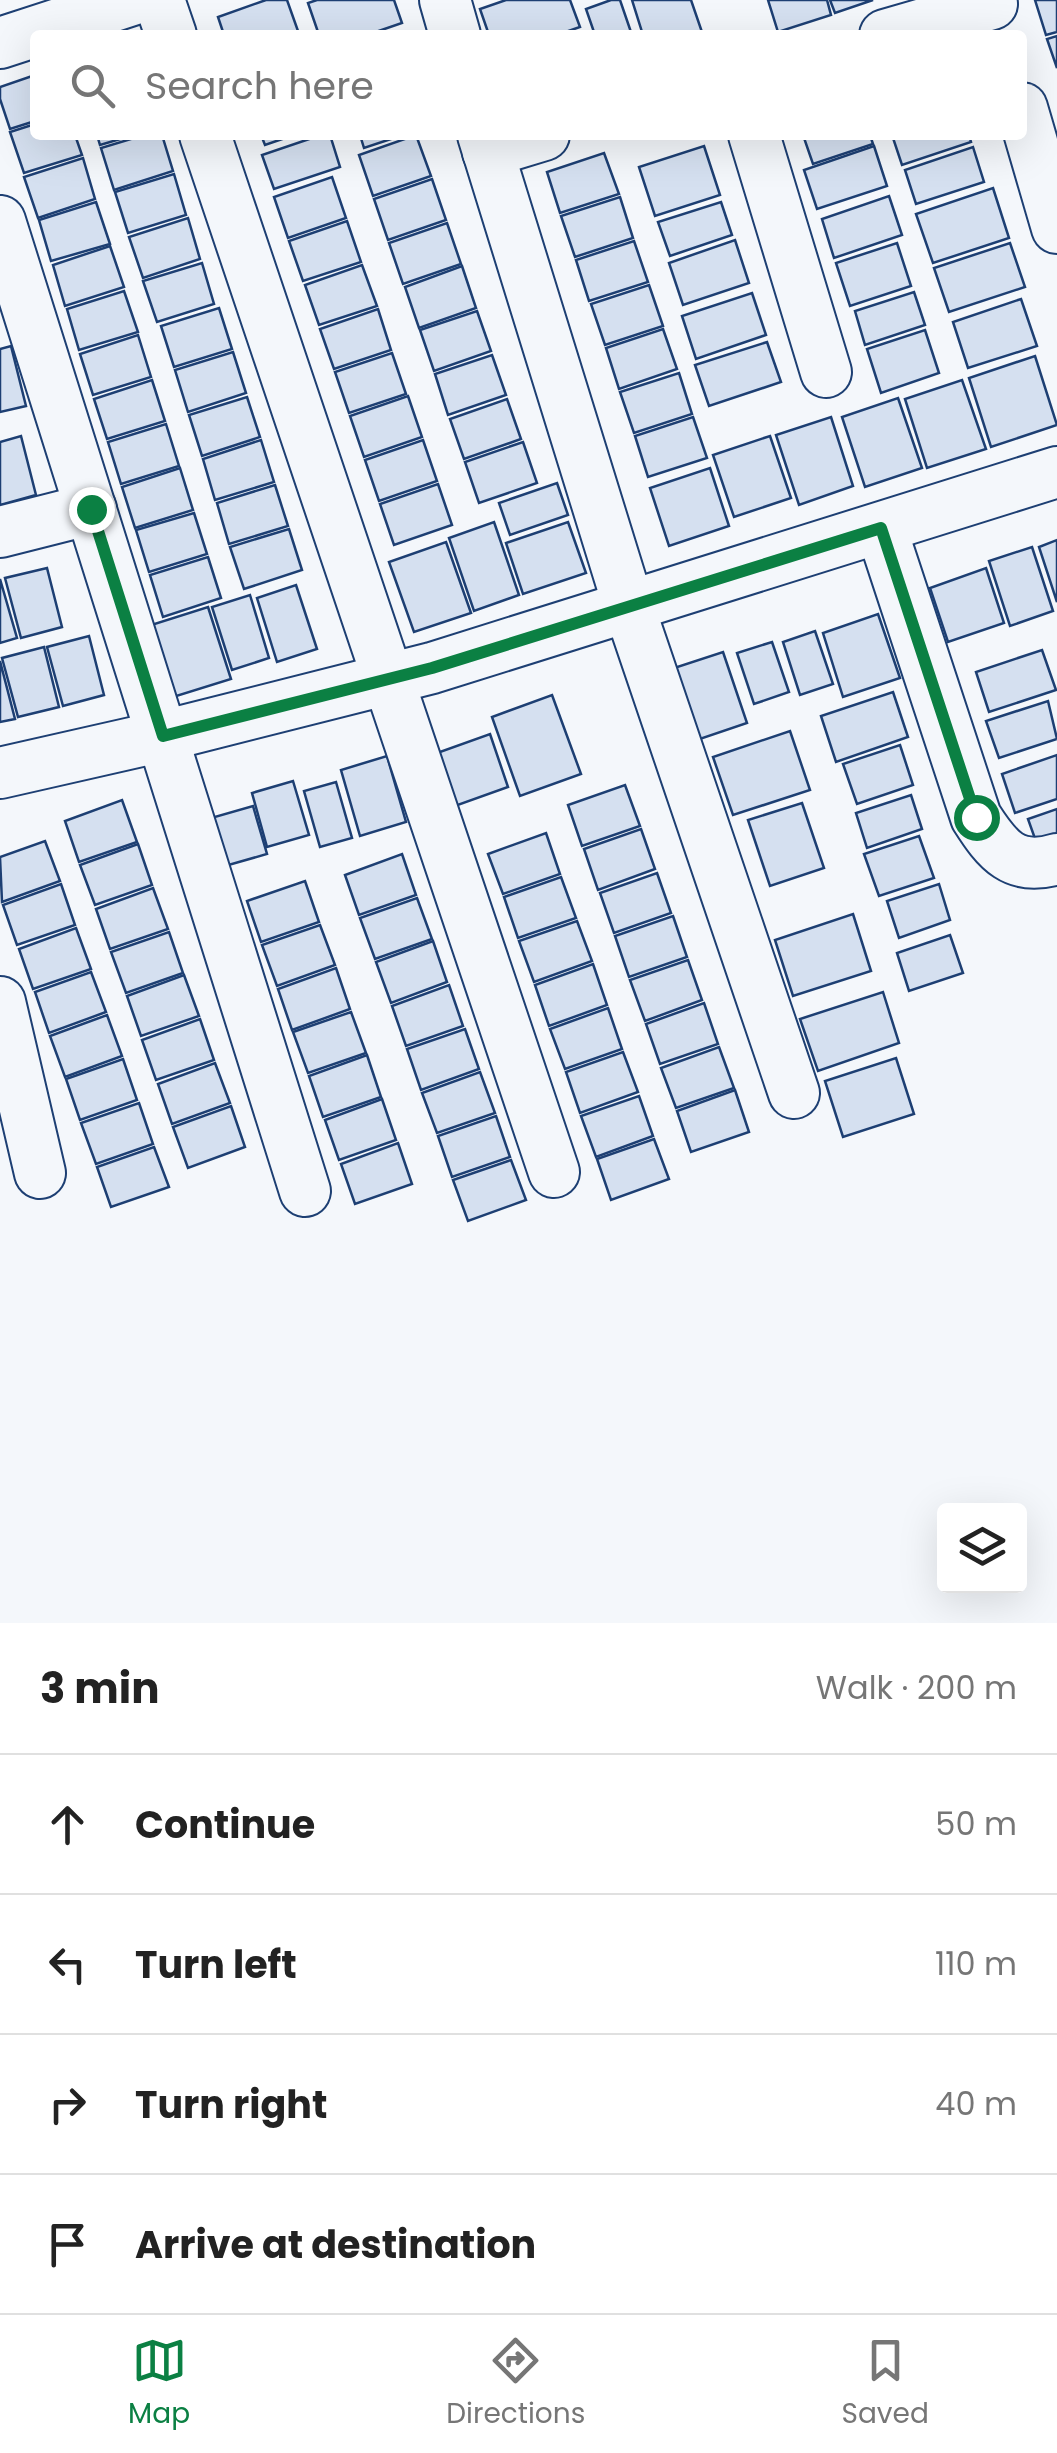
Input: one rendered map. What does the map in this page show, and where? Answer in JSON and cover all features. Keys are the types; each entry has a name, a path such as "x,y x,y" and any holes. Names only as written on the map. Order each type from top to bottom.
{"street":[{"path":"40,30 132,0"},
{"path":"159,0 169,30"},
{"path":"445,0 454,30"},
{"path":"911,30 995,13"},
{"path":"0,43 30,33"},
{"path":"1027,125 1057,228"},
{"path":"207,140 554,1172"},
{"path":"756,140 826,372"},
{"path":"485,143 630,606 794,1093"},
{"path":"0,221 11,295 91,509 305,1191"},
{"path":"0,773 390,680 1057,472"},
{"path":"0,532 91,509"},
{"path":"881,528 976,817 995,847 1015,858 1038,865 1057,860"},
{"path":"0,1002 40,1172"}],"building":[{"path":"266,0 287,0 298,30 222,30 218,17"},
{"path":"394,0 402,23 382,30 317,30 308,3"},
{"path":"506,0 570,0 580,27 487,30 480,9"},
{"path":"620,0 630,30 593,30 586,9"},
{"path":"632,0 691,0 701,30 641,30"},
{"path":"768,0 827,0 831,15 777,30"},
{"path":"830,0 873,0 835,13"},
{"path":"1035,0 1057,0 1057,32 1046,35"},
{"path":"1057,36 1057,68 1047,39"},
{"path":"30,77 30,123 10,129 0,87"},
{"path":"30,126 30,140 77,140 82,155 24,173 10,132"},
{"path":"127,140 164,140 173,171 114,190 101,148"},
{"path":"306,140 332,140 340,167 274,189 262,155"},
{"path":"362,140 388,140 364,148"},
{"path":"402,140 418,140 431,176 373,196 359,155"},
{"path":"805,140 872,140 873,144 813,164"},
{"path":"894,140 970,140 971,142 902,165"},
{"path":"704,146 720,195 655,216 639,167"},
{"path":"874,146 887,186 817,209 804,170"},
{"path":"973,147 984,182 916,204 905,170"},
{"path":"604,153 619,194 560,213 547,172"},
{"path":"83,158 95,199 38,218 24,177"},
{"path":"174,174 186,215 128,233 115,192"},
{"path":"332,177 346,218 288,238 274,197"},
{"path":"432,179 446,220 388,240 374,199"},
{"path":"993,188 1009,238 933,263 916,214"},
{"path":"889,196 902,235 834,258 822,219"},
{"path":"620,197 633,238 575,257 561,216"},
{"path":"96,202 110,244 51,261 39,220"},
{"path":"721,202 732,235 670,256 658,222"},
{"path":"188,218 200,259 143,278 129,237"},
{"path":"347,221 361,262 303,281 289,241"},
{"path":"447,223 461,264 403,284 389,243"},
{"path":"735,240 749,283 683,305 669,263"},
{"path":"634,241 648,282 589,301 576,260"},
{"path":"897,243 911,286 850,306 836,263"},
{"path":"1010,243 1025,287 949,312 934,268"},
{"path":"110,246 124,287 65,306 53,265"},
{"path":"202,263 214,304 157,322 143,281"},
{"path":"362,265 377,306 319,325 305,285"},
{"path":"462,266 476,308 419,328 405,287"},
{"path":"649,285 663,326 605,345 591,304"},
{"path":"124,291 138,332 79,350 67,309"},
{"path":"914,292 925,325 865,345 855,311"},
{"path":"752,293 766,335 696,359 682,316"},
{"path":"1021,299 1037,346 968,368 953,322"},
{"path":"219,308 232,349 174,367 161,326"},
{"path":"378,309 391,350 334,369 320,329"},
{"path":"477,311 491,351 434,371 420,330"},
{"path":"663,329 677,369 619,389 606,348"},
{"path":"925,330 939,373 881,393 867,349"},
{"path":"138,335 151,377 93,395 80,354"},
{"path":"767,342 781,382 709,406 695,365"},
{"path":"11,346 26,406 0,412 0,349"},
{"path":"233,352 246,393 188,412 175,370"},
{"path":"392,353 406,394 349,413 335,372"},
{"path":"492,355 506,395 448,415 435,374"},
{"path":"1035,356 1057,425 991,447 969,378"},
{"path":"679,373 692,414 634,433 620,392"},
{"path":"152,380 165,421 107,439 94,399"},
{"path":"962,380 986,449 927,468 905,399"},
{"path":"408,396 422,437 364,457 350,416"},
{"path":"247,397 260,437 202,456 189,415"},
{"path":"898,398 922,468 865,487 842,417"},
{"path":"507,399 521,439 464,459 450,419"},
{"path":"693,417 707,458 648,477 635,436"},
{"path":"831,417 853,486 799,505 776,435"},
{"path":"166,424 179,466 121,484 108,442"},
{"path":"21,436 36,495 0,505 0,442"},
{"path":"770,436 791,498 734,517 713,455"},
{"path":"261,440 274,482 215,500 203,459"},
{"path":"423,440 437,481 379,501 365,460"},
{"path":"523,442 537,483 479,503 465,462"},
{"path":"180,468 193,510 135,528 122,487"},
{"path":"710,468 729,526 669,546 650,488"},
{"path":"557,483 568,515 510,535 499,503"},
{"path":"438,484 452,525 394,545 380,504"},
{"path":"275,485 288,526 229,544 217,503"},
{"path":"194,513 207,554 149,572 136,530"},
{"path":"494,522 519,595 474,611 449,538"},
{"path":"568,522 586,573 523,594 506,543"},
{"path":"289,529 302,570 244,589 230,547"},
{"path":"1057,540 1057,602 1039,547"},
{"path":"446,542 471,613 414,632 389,562"},
{"path":"1032,547 1053,611 1010,626 989,561"},
{"path":"208,557 221,598 163,617 150,575"},
{"path":"47,568 62,627 21,638 5,578"},
{"path":"986,568 1004,623 948,642 930,588"},
{"path":"0,579 17,638 0,643"},
{"path":"296,585 317,649 277,662 257,598"},
{"path":"250,595 269,658 232,670 212,607"},
{"path":"208,607 231,679 170,698 148,626"},
{"path":"878,614 900,678 843,697 823,633"},
{"path":"815,631 833,684 800,695 783,642"},
{"path":"89,636 104,695 63,706 47,647"},
{"path":"772,642 789,692 754,704 737,653"},
{"path":"44,647 59,707 18,717 2,658"},
{"path":"1042,650 1056,690 989,712 976,672"},
{"path":"723,652 747,723 694,741 671,669"},
{"path":"0,661 15,719 0,722"},
{"path":"893,692 908,737 836,762 821,716"},
{"path":"552,695 581,774 520,796 492,717"},
{"path":"1048,701 1057,739 999,758 986,721"},
{"path":"790,731 810,790 733,815 713,757"},
{"path":"490,734 508,787 455,806 437,753"},
{"path":"900,745 913,785 857,804 843,764"},
{"path":"1057,755 1057,799 1015,813 1002,774"},
{"path":"387,756 406,822 360,836 341,770"},
{"path":"293,781 309,835 267,847 252,793"},
{"path":"336,782 352,838 320,847 304,791"},
{"path":"625,785 640,826 582,846 568,805"},
{"path":"911,795 922,829 867,848 856,813"},
{"path":"122,800 137,842 79,862 65,821"},
{"path":"802,803 824,868 770,886 748,820"},
{"path":"253,806 267,854 225,866 211,818"},
{"path":"1057,809 1057,844 1039,850 1028,819"},
{"path":"641,829 655,869 598,890 584,849"},
{"path":"546,833 560,874 503,894 488,854"},
{"path":"919,836 934,878 879,896 864,854"},
{"path":"45,841 60,881 2,902 0,857"},
{"path":"138,844 152,885 95,905 80,865"},
{"path":"402,854 416,895 359,915 345,875"},
{"path":"657,873 671,913 614,933 600,893"},
{"path":"561,877 576,918 518,938 504,897"},
{"path":"305,881 319,922 261,942 247,901"},
{"path":"61,884 75,925 17,945 3,905"},
{"path":"939,884 950,920 899,938 887,901"},
{"path":"153,888 168,929 110,949 96,909"},
{"path":"417,898 432,939 375,959 360,918"},
{"path":"853,914 871,971 793,996 775,940"},
{"path":"673,916 687,957 629,977 615,936"},
{"path":"577,921 592,961 534,982 519,941"},
{"path":"320,925 335,965 277,986 262,945"},
{"path":"76,928 91,969 33,989 19,949"},
{"path":"169,932 183,973 126,993 111,952"},
{"path":"950,935 963,973 909,991 897,953"},
{"path":"433,941 447,982 391,1003 376,962"},
{"path":"688,960 702,1000 645,1021 630,980"},
{"path":"593,964 607,1005 549,1026 535,985"},
{"path":"336,968 350,1009 292,1030 278,989"},
{"path":"91,972 106,1012 49,1033 35,992"},
{"path":"184,975 199,1016 141,1036 127,996"},
{"path":"449,985 463,1026 406,1046 392,1006"},
{"path":"883,992 899,1043 818,1071 800,1019"},
{"path":"704,1003 718,1044 660,1064 646,1024"},
{"path":"608,1008 622,1049 565,1069 550,1029"},
{"path":"351,1012 366,1053 308,1073 293,1032"},
{"path":"107,1015 122,1056 65,1077 50,1036"},
{"path":"200,1019 214,1060 156,1080 142,1040"},
{"path":"465,1029 479,1069 421,1090 407,1049"},
{"path":"719,1047 734,1088 676,1108 661,1068"},
{"path":"623,1052 638,1092 580,1113 566,1072"},
{"path":"367,1055 381,1097 323,1117 309,1076"},
{"path":"896,1058 914,1114 843,1137 825,1081"},
{"path":"123,1059 137,1100 80,1120 66,1079"},
{"path":"215,1063 230,1103 172,1124 158,1084"},
{"path":"480,1072 495,1113 437,1133 422,1093"},
{"path":"735,1090 749,1132 691,1152 677,1111"},
{"path":"639,1096 653,1136 596,1157 581,1116"},
{"path":"382,1099 396,1140 339,1160 325,1120"},
{"path":"139,1103 153,1144 96,1164 81,1123"},
{"path":"231,1106 245,1147 188,1168 173,1127"},
{"path":"496,1116 510,1157 452,1177 438,1136"},
{"path":"654,1139 669,1179 611,1200 597,1159"},
{"path":"398,1143 412,1184 355,1204 341,1164"},
{"path":"154,1147 169,1187 111,1207 97,1167"},
{"path":"511,1160 526,1200 468,1221 453,1180"}],"route":[{"path":"91,509 163,736 432,668 881,528 976,817"}]}
